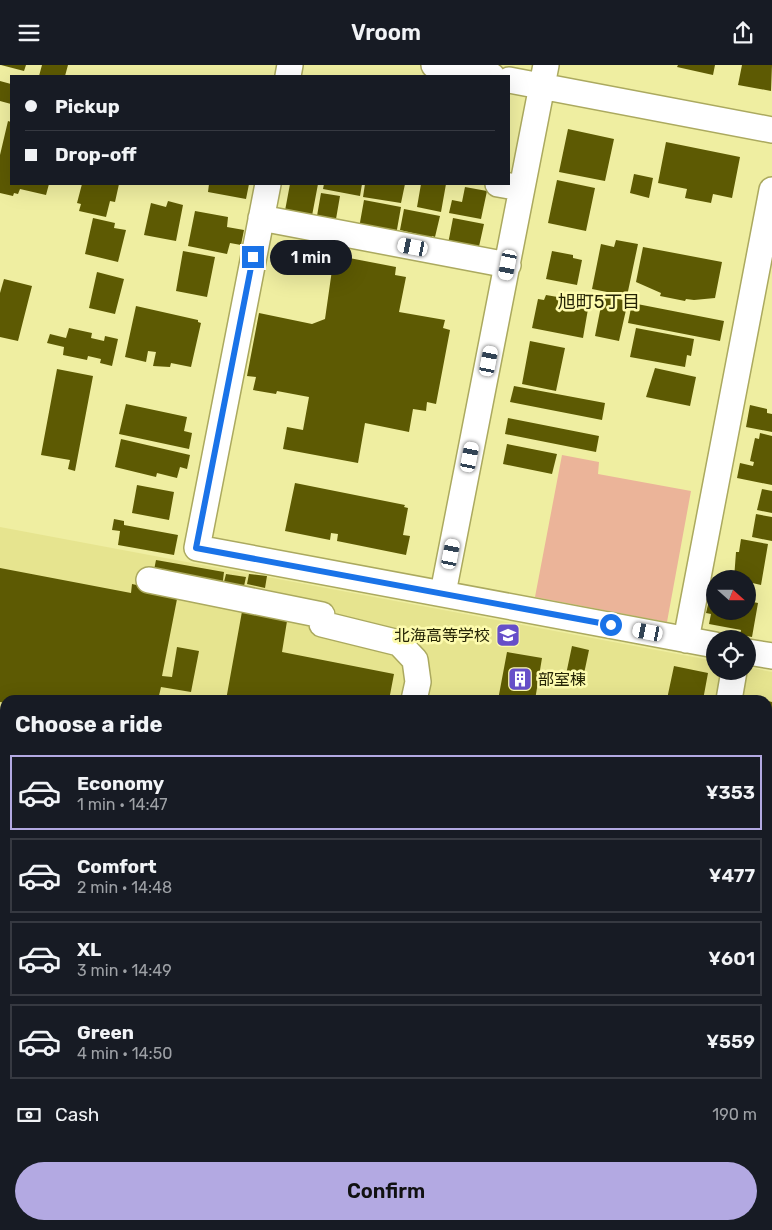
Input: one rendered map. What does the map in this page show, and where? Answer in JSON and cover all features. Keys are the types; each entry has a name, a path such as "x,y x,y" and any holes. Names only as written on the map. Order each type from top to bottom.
{"street":[{"path":"434,65 487,75"},
{"path":"510,80 544,75 772,130"},
{"path":"444,593 544,75"},
{"path":"268,185 196,548 706,643"},
{"path":"503,185 522,189"},
{"path":"686,640 772,190"},
{"path":"261,218 508,265"},
{"path":"149,580 322,615 322,624 399,643 415,660 418,682 415,695"},
{"path":"756,653 772,656"},
{"path":"729,695 732,680"}],"shaded area":[{"path":"562,455 599,462 598,474 691,491 667,622 535,597"},
{"path":"0,527 706,659 706,680 756,680 756,669 772,672 772,695 0,695"}],"building":[{"path":"1,65 26,65 24,71"},
{"path":"42,65 68,65 65,75 39,75"},
{"path":"678,65 715,65 713,75 677,67"},
{"path":"742,65 772,65 771,91 738,85"},
{"path":"0,81 10,84 10,104 0,101"},
{"path":"8,121 10,122 10,185 49,185 46,195 20,189 18,194 14,193 13,196 0,193 0,155"},
{"path":"568,129 614,139 605,181 559,172"},
{"path":"666,142 740,157 732,198 713,194 711,203 685,198 687,189 658,183"},
{"path":"634,174 653,178 649,198 630,193"},
{"path":"557,180 595,188 586,231 548,223"},
{"path":"82,185 119,185 115,202 110,201 106,217 79,211 81,204 77,203"},
{"path":"209,185 249,185 246,199 208,192"},
{"path":"290,185 318,185 311,221 284,216"},
{"path":"324,185 362,185 360,196 323,189"},
{"path":"365,185 405,185 401,203 363,197"},
{"path":"421,185 446,185 441,212 417,207"},
{"path":"465,187 487,191 481,219 449,213 452,200 462,202"},
{"path":"321,193 340,196 336,219 317,216"},
{"path":"364,200 401,207 396,235 359,228"},
{"path":"168,201 183,205 176,241 144,235 151,203 166,207"},
{"path":"404,209 440,216 435,237 432,236 431,239 417,237 417,234 400,230"},
{"path":"195,211 228,217 227,227 244,230 241,245 230,243 227,254 188,246"},
{"path":"93,218 115,223 114,228 126,230 118,262 85,254"},
{"path":"453,218 484,224 478,251 448,244"},
{"path":"616,240 638,244 627,296 592,289 601,244 614,247"},
{"path":"643,247 722,262 715,298 686,299 685,301 660,296 661,293 636,282"},
{"path":"183,251 215,257 207,297 176,291"},
{"path":"552,251 573,255 573,258 582,260 577,285 546,279"},
{"path":"344,257 396,267 395,275 406,277 399,312 445,320 443,328 450,330 436,404 427,402 426,411 413,409 409,432 365,423 358,463 283,449 287,427 303,430 309,397 277,391 276,394 253,390 256,377 247,376 259,313 312,324 325,319 333,263 343,265"},
{"path":"97,272 124,279 115,314 89,308"},
{"path":"4,279 32,286 18,341 0,337 0,293"},
{"path":"546,295 575,300 573,306 588,309 583,338 532,328 538,299 544,300"},
{"path":"603,296 628,301 619,341 595,336"},
{"path":"632,303 724,321 720,341 628,323"},
{"path":"136,306 198,320 201,323 191,367 171,363 170,367 153,366 156,352 148,351 146,362 125,357"},
{"path":"69,328 92,333 91,338 104,341 105,336 118,339 112,366 100,363 101,359 88,356 87,360 63,355 64,347 47,343 50,334 66,338"},
{"path":"636,328 694,339 691,356 687,355 685,367 630,357"},
{"path":"530,341 565,348 556,391 522,384"},
{"path":"655,368 696,377 690,406 646,397"},
{"path":"57,369 93,376 75,471 68,469 70,460 41,455"},
{"path":"514,386 605,403 602,420 510,402"},
{"path":"126,404 187,417 184,431 192,433 189,449 119,434"},
{"path":"750,405 767,409 767,413 772,414 772,432 746,427"},
{"path":"508,418 599,436 596,452 505,434"},
{"path":"760,433 772,436 772,485 737,478 740,463 753,466 754,462 750,461 755,438 759,439"},
{"path":"121,439 190,455 187,469 180,467 177,478 157,473 156,477 115,467"},
{"path":"507,444 557,454 552,474 503,464"},
{"path":"295,483 405,505 404,507 408,508 403,535 410,536 406,555 337,541 338,534 331,533 330,540 285,531"},
{"path":"137,485 174,492 169,520 132,513"},
{"path":"762,489 772,491 772,513 757,510"},
{"path":"756,514 772,517 772,541 752,537"},
{"path":"114,519 124,521 124,525 178,535 174,555 118,545 120,531 112,530"},
{"path":"741,539 768,544 761,585 756,584 756,570 735,570 736,552 739,552"},
{"path":"156,560 224,572 222,588 153,575"},
{"path":"0,568 131,593 132,584 178,594 162,676 172,677 177,647 199,651 191,692 161,687 159,695 0,695"},
{"path":"226,574 246,577 244,586 224,582"},
{"path":"249,574 267,576 265,588 247,584"},
{"path":"243,606 288,615 282,652 394,674 390,695 227,695"},
{"path":"710,620 755,620 753,630 741,630 709,624"},
{"path":"572,646 589,650 581,688 564,684"},
{"name":"部室棟","path":"507,652 542,658 536,695 499,695"},
{"path":"674,666 706,673 704,695 668,695"}],"place":[{"name":"北海高等学校","path":"508,635"},
{"name":"部室棟","path":"520,679"}],"district":[{"name":"旭町5丁目","path":"599,302"}],"route":[{"path":"253,257 196,548 611,625"}]}
